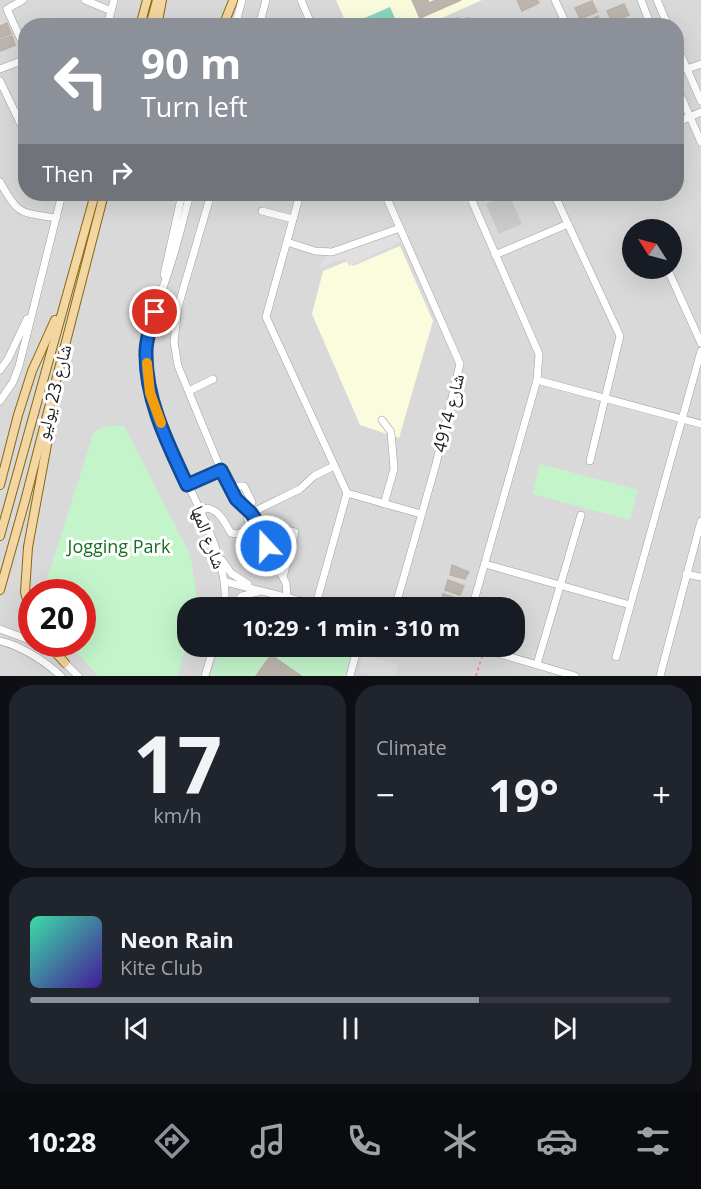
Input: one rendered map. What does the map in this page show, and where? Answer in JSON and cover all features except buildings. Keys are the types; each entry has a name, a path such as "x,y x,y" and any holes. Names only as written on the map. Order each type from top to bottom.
{"main road":[{"path":"142,18 147,0"},
{"path":"152,18 157,0"},
{"path":"159,18 162,0"},
{"path":"228,18 236,0"},
{"name":"شارع 23 يوليو","path":"0,536 92,201"},
{"name":"شارع 23 يوليو","path":"0,590 102,201"},
{"path":"0,485 32,371 66,298"},
{"path":"26,579 28,547 62,356"},
{"path":"60,657 65,663"}],"street":[{"path":"18,34 7,9 23,0"},
{"path":"85,0 111,10"},
{"path":"109,18 114,0"},
{"path":"235,18 236,0"},
{"path":"261,18 266,0"},
{"path":"301,0 309,18"},
{"path":"555,0 563,18"},
{"path":"641,0 648,18"},
{"path":"657,0 665,18"},
{"path":"0,69 18,62"},
{"path":"684,62 701,101"},
{"path":"687,69 701,64"},
{"path":"0,81 18,118"},
{"path":"684,103 701,142"},
{"path":"684,120 701,112"},
{"path":"0,182 14,206 19,210 56,218"},
{"path":"0,401 13,382 19,366 61,201"},
{"name":"شارع المها","path":"159,298 180,201"},
{"name":"شارع المها","path":"188,201 151,325 146,351 150,393 171,452 200,511 217,553 226,582 225,597"},
{"path":"209,201 178,307 174,342 177,360 221,470 236,499 258,523 266,546 286,583 287,597 226,582"},
{"path":"298,201 266,317 347,493 318,597"},
{"name":"4914 شارع","path":"388,201 460,364 397,597"},
{"path":"472,201 539,354 537,380 475,597"},
{"path":"557,201 620,336 590,461"},
{"path":"262,211 293,219"},
{"path":"495,255 568,224"},
{"path":"287,242 315,251 332,252 400,228"},
{"path":"672,279 701,343"},
{"path":"0,370 8,359 33,306"},
{"path":"616,657 701,351"},
{"path":"189,391 213,379"},
{"path":"537,380 701,424"},
{"path":"382,420 390,427 394,469 384,504"},
{"path":"249,511 300,489 314,476 334,466"},
{"path":"187,485 221,470"},
{"path":"229,486 244,486 252,502 248,530 263,563 282,574"},
{"path":"347,493 421,514"},
{"path":"200,511 208,508 214,510 222,516 231,532 236,534 248,530"},
{"path":"537,664 581,515"},
{"path":"660,676 701,521"},
{"path":"258,523 295,532 282,574"},
{"path":"217,553 237,578 265,591"},
{"path":"484,564 630,605"},
{"path":"686,574 701,578"},
{"path":"241,597 265,591"},
{"path":"0,629 18,635"},
{"path":"0,641 29,652 61,676"},
{"path":"58,657 78,676"},
{"path":"205,676 211,657"},
{"path":"350,676 355,657"},
{"path":"510,657 574,676"}],"path":[{"path":"476,676 482,657"}],"shaded area":[{"path":"0,0 701,0 701,676 0,676"},
{"path":"336,0 482,0 442,18 344,18"},
{"path":"493,201 512,201 522,224 499,234 486,204"},
{"path":"394,227 401,242 349,266 345,258 320,268 326,254"},
{"path":"400,246 433,321 399,438 360,425 312,314 323,271 350,260 353,266"},
{"path":"363,657 398,665 395,676 373,676 359,672"}],"green space":[{"path":"390,7 395,18 365,18"},
{"name":"Jogging Park","path":"108,426 124,426 190,554 197,597 177,597 177,657 183,657 178,676 98,676 81,657 96,657 96,579 47,579 94,431"},
{"path":"540,464 638,490 630,520 532,494"},
{"path":"217,657 350,657 345,676 210,676"}],"slow traffic":[{"path":"147,363 150,393 161,423"}],"route":[{"path":"155,312 146,351 150,393 171,452 187,485 221,470 236,499 251,513 260,526 266,546"}]}
